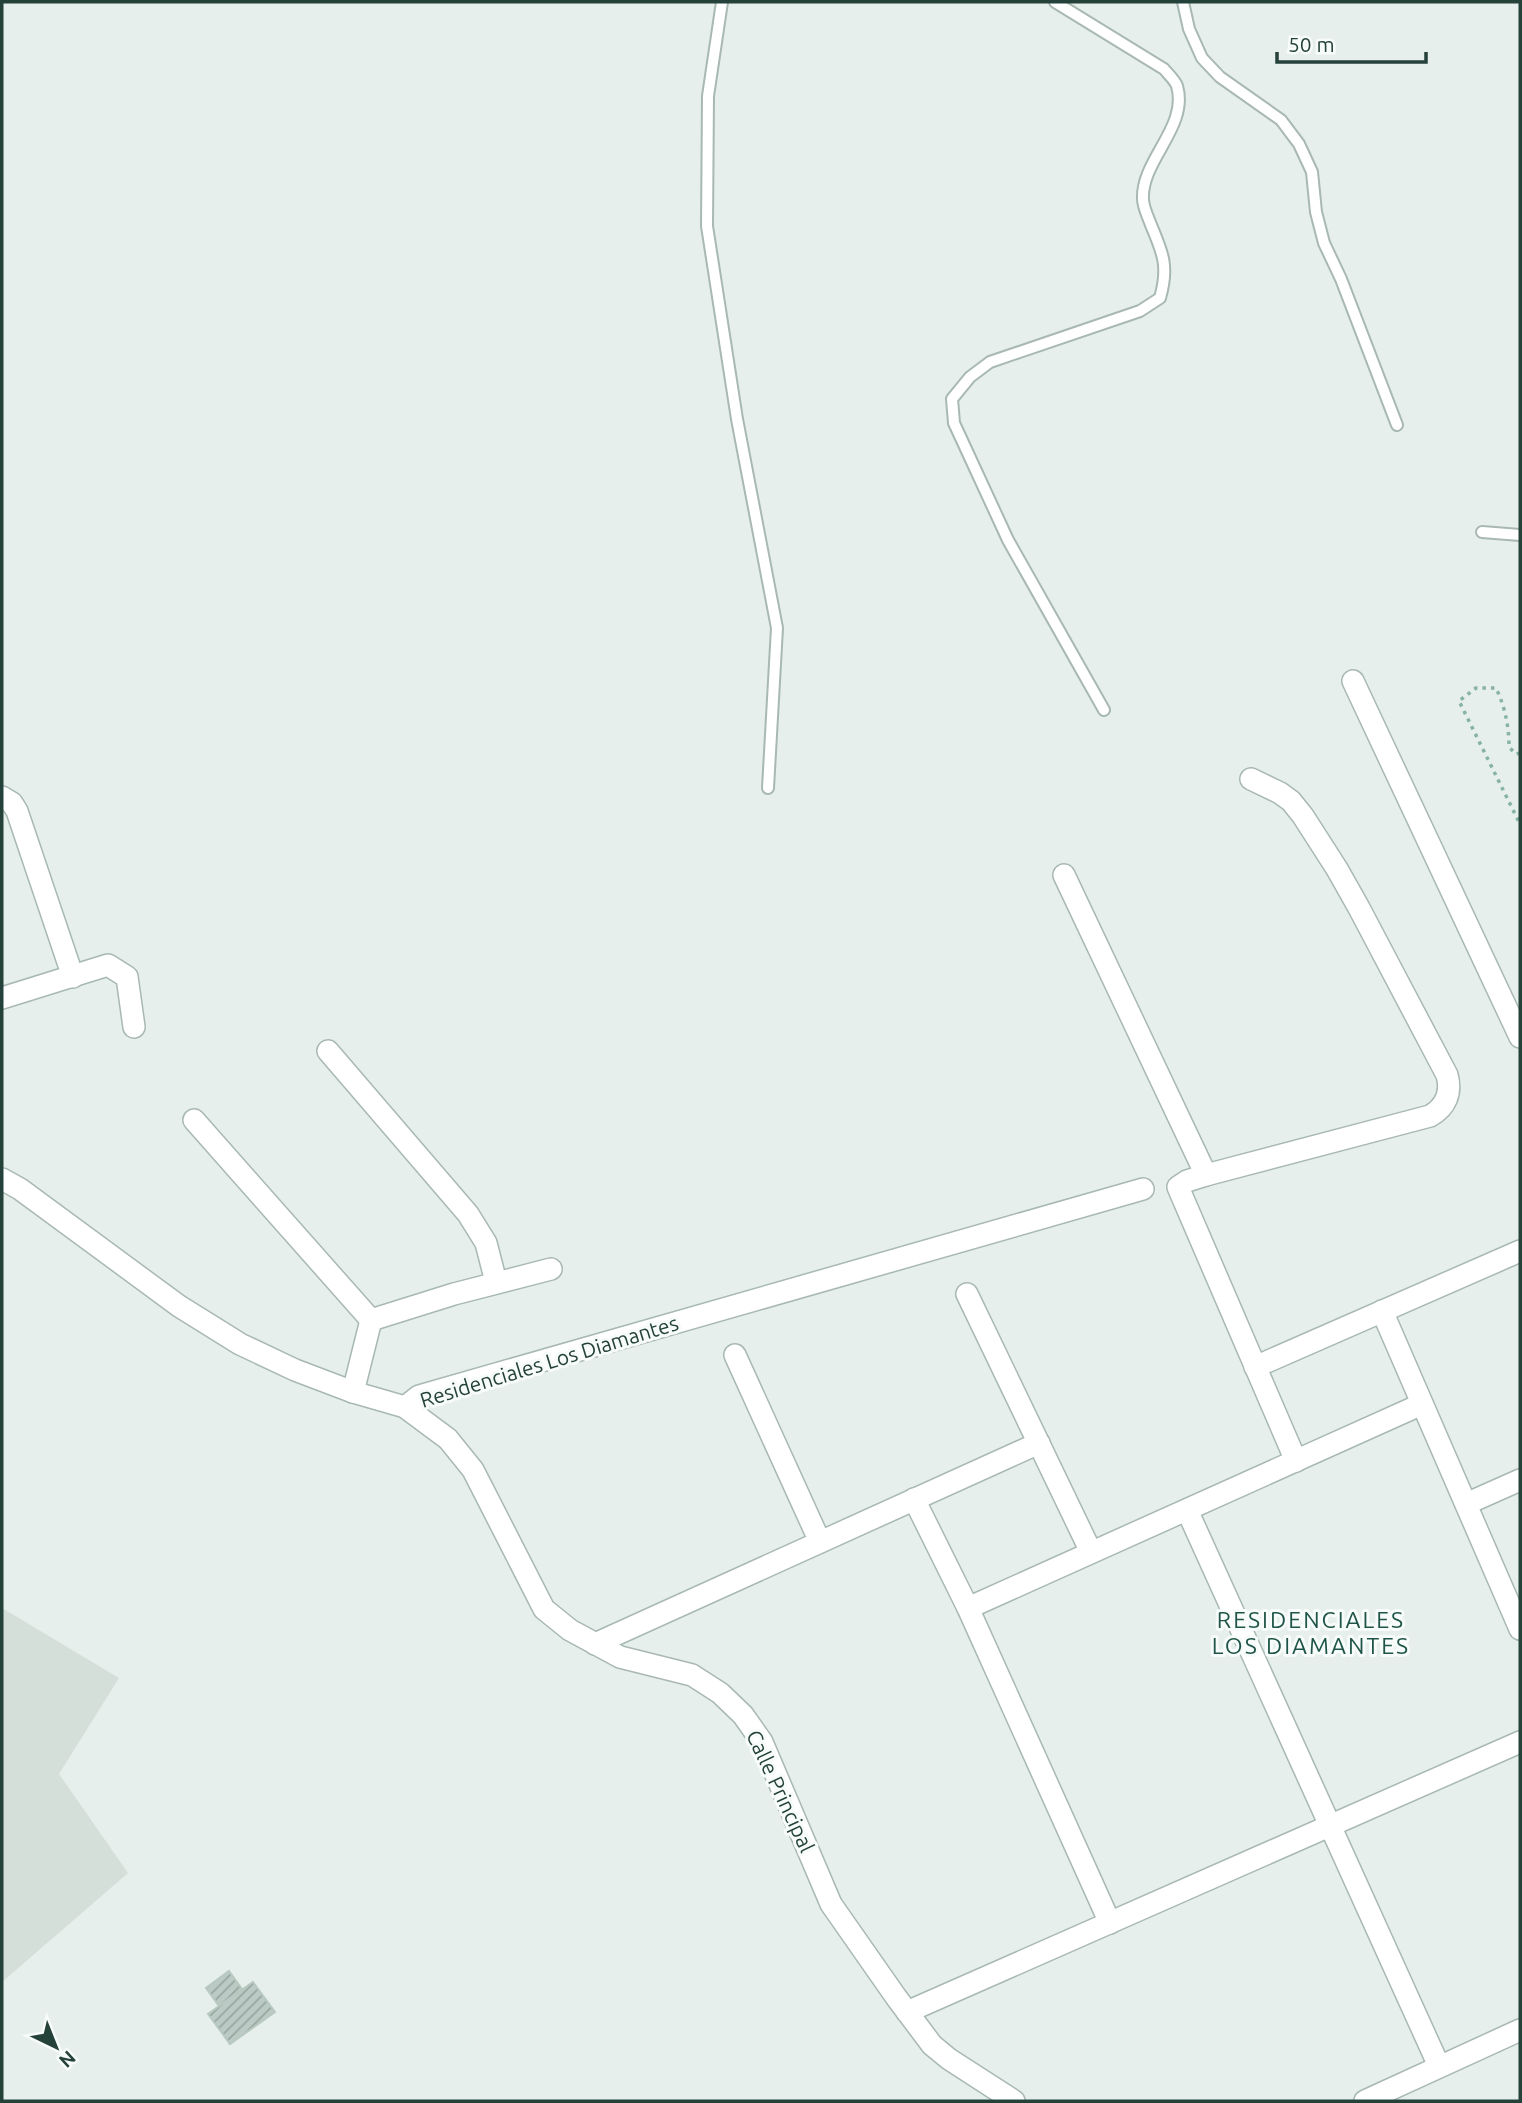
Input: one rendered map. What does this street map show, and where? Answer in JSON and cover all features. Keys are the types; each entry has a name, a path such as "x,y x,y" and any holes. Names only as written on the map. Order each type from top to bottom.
{"street":[{"path":"1353,681 1520,1037"},
{"path":"1251,779 1291,801 1337,869 1447,1076 1449,1089 1441,1108 1430,1116 1180,1184 1178,1191 1296,1461"},
{"path":"2,797 12,803 17,811 73,977"},
{"path":"1065,875 1206,1175"},
{"path":"2,998 108,965 127,977 134,1027"},
{"path":"328,1051 468,1214 486,1243 496,1282"},
{"path":"194,1120 371,1320"},
{"name":"Residenciales Los Diamantes","path":"2,1179 20,1189 179,1306 240,1344 295,1370 353,1392 405,1407 419,1396 1143,1189"},
{"path":"1255,1367 1520,1251"},
{"path":"371,1320 496,1282 551,1269"},
{"path":"967,1294 1091,1552"},
{"path":"1381,1311 1520,1629"},
{"path":"353,1392 371,1320"},
{"path":"735,1355 820,1542"},
{"path":"968,1608 1422,1404"},
{"name":"Calle Principal","path":"405,1407 448,1439 473,1470 544,1609 558,1621 620,1657 692,1675 720,1693 743,1715 762,1742 831,1904 932,2045 1014,2101"},
{"path":"595,1644 1039,1443"},
{"path":"1466,1504 1520,1480"},
{"path":"914,1499 968,1608 1110,1923"},
{"path":"1187,1510 1439,2066"},
{"path":"907,2012 1520,1742"},
{"path":"1364,2101 1520,2030"}],"lane":[{"path":"722,2 708,96 708,226 737,419 777,628 768,788"},
{"path":"1055,2 1164,69 1177,84 1179,103 1170,134 1146,177 1143,200 1165,258 1165,280 1160,298 1140,311 990,362 970,377 952,399 954,423 1008,540 1104,710"},
{"path":"1183,2 1189,29 1202,58 1220,77 1281,120 1298,144 1312,172 1316,212 1324,243 1397,425"},
{"path":"1482,532 1520,535"}],"path":[{"path":"1520,753 1516,754 1508,747 1509,731 1503,703 1496,688 1476,688 1460,701 1520,824"}],"shaded area":[{"path":"2,1608 119,1678 59,1774 128,1873 2,1982"}],"building":[{"path":"229,1971 242,1989 219,2006 206,1988"},
{"path":"253,1982 275,2012 230,2044 208,2014"}],"district":[{"name":"RESIDENCIALES LOS DIAMANTES","path":"1311,1632"}]}
